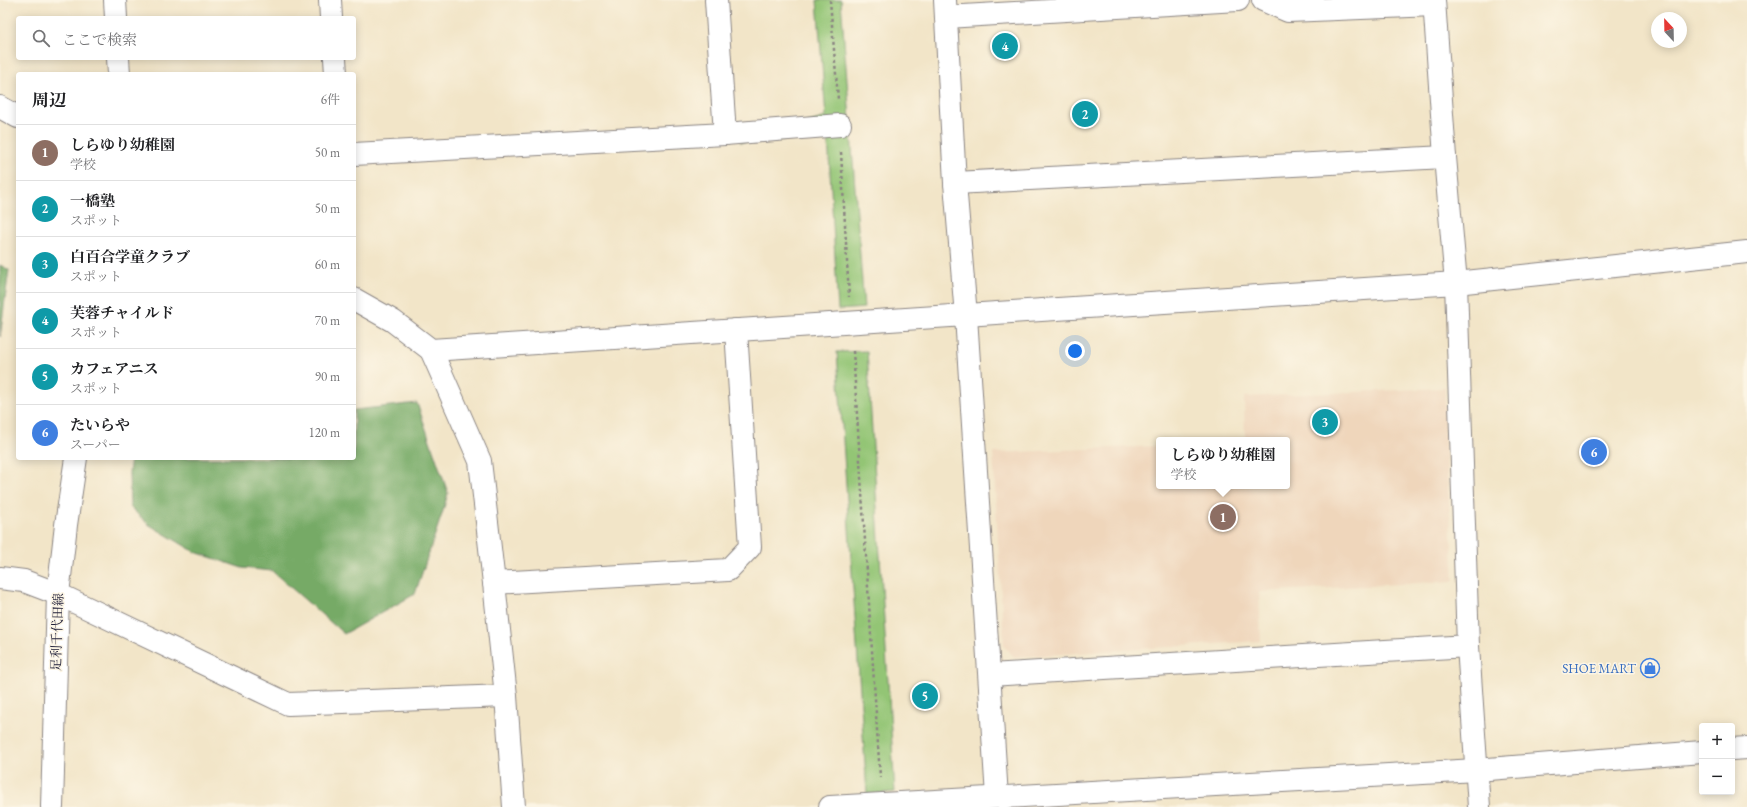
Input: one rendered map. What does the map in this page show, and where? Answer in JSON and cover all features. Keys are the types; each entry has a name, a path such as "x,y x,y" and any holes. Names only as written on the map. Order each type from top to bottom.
{"street":[{"path":"115,0 116,16"},
{"path":"330,0 332,16"},
{"path":"716,0 725,134"},
{"path":"997,798 966,316 955,183 945,8 1238,0"},
{"path":"1263,0 1288,11 1434,2 1456,283 1468,646 1479,807"},
{"path":"118,60 119,72"},
{"path":"335,60 336,72"},
{"path":"0,107 16,116"},
{"path":"356,154 725,134 840,126"},
{"path":"955,183 1445,157"},
{"path":"431,350 1456,283 1747,252"},
{"path":"356,300 393,321 431,350 480,461 506,696 514,807"},
{"path":"494,583 728,570 750,546 736,330"},
{"name":"足利千代田線","path":"52,807 58,594 76,460"},
{"path":"0,578 24,581 58,594 288,704 506,696"},
{"path":"990,675 1468,646"},
{"path":"1735,749 1747,748"},
{"path":"830,807 1476,770 1699,752"}],"path":[{"path":"830,0 840,126 849,302"},
{"path":"853,352 880,778"}],"shaded area":[{"path":"1445,388 1445,441 1454,581 1259,592 1261,641 1014,657 1004,646 993,453 1156,446 1156,489 1290,489 1290,437 1245,437 1244,397"}],"green space":[{"path":"817,0 841,0 864,308 838,310 828,137 740,142 826,117"},
{"path":"0,265 9,270 0,337"},
{"path":"867,351 895,792 867,794 837,352"},
{"path":"417,403 448,493 415,594 344,634 272,571 242,568 195,552 148,524 130,507 129,473 131,460 356,460 356,410"}],"place":[{"name":"芙蓉チャイルド","path":"1005,46"},
{"name":"一橋塾","path":"1085,114"},
{"name":"白百合学童クラブ","path":"1325,422"},
{"name":"たいらや","path":"1594,452"},
{"name":"しらゆり幼稚園","path":"1223,517"},
{"name":"SHOE MART","path":"1650,668"},
{"name":"カフェアニス","path":"925,696"}]}
